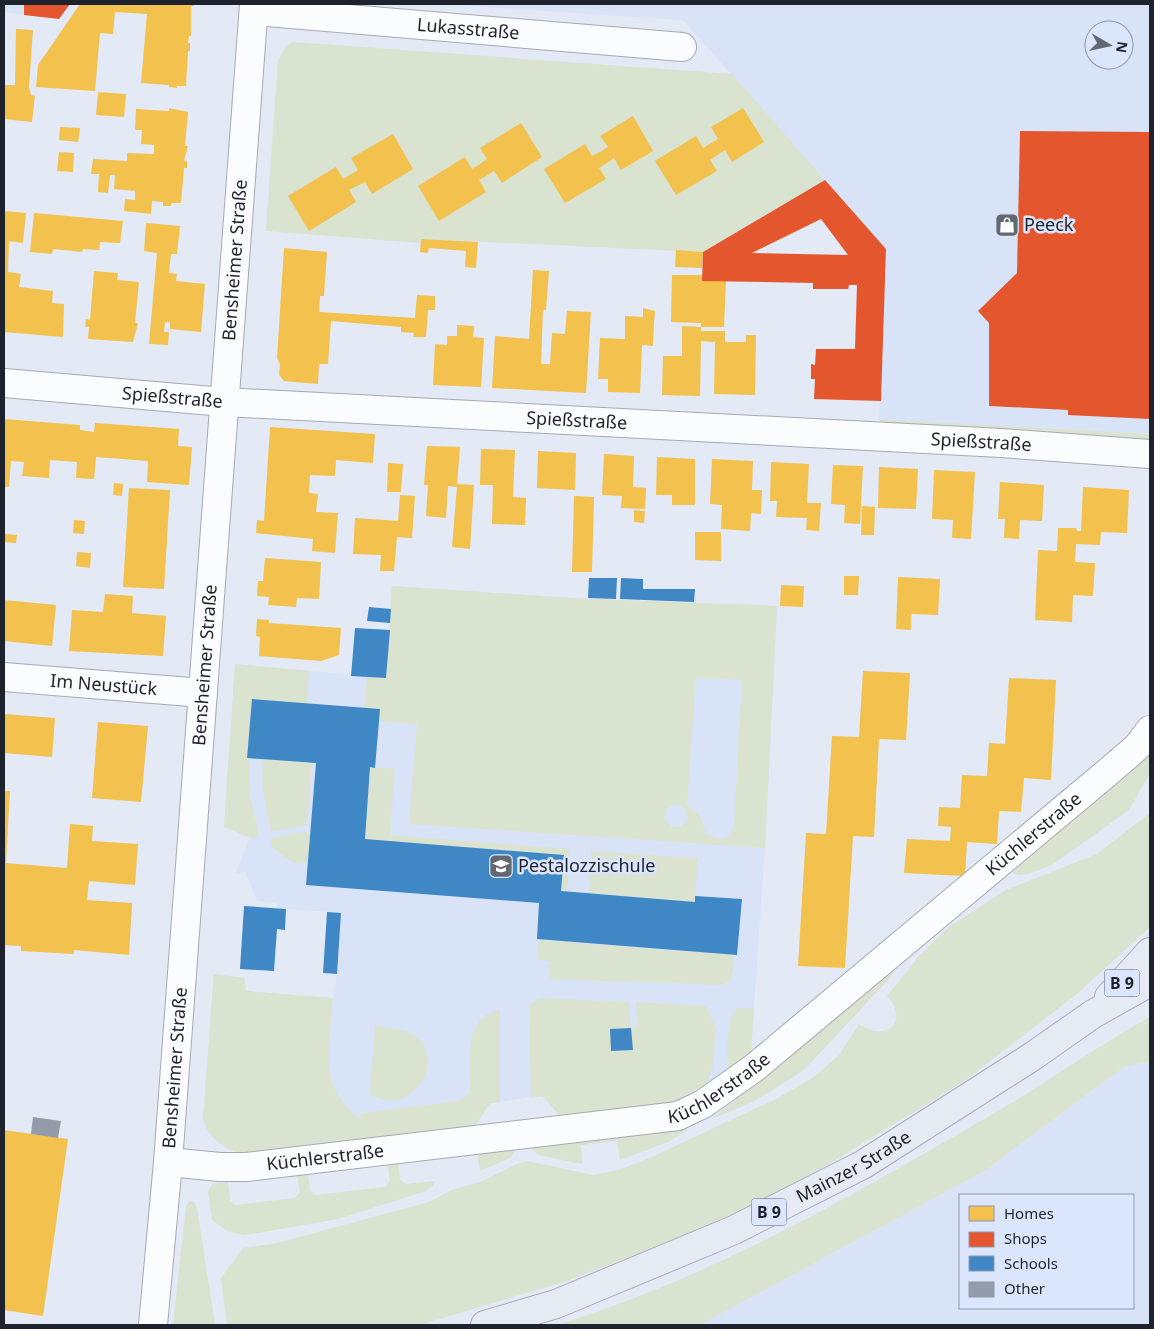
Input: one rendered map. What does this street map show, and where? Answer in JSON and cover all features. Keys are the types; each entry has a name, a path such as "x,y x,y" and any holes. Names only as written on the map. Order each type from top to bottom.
{"main road":[{"name":"Mainzer Straße","path":"1093,1014 1150,952"},
{"name":"Mainzer Straße","path":"485,1325 556,1304 734,1230 864,1164 1033,1056 1093,1014 1150,982"}],"street":[{"name":"Lukasstraße","path":"254,8 682,47"},
{"name":"Bensheimer Straße","path":"153,1325 168,1162 254,8"},
{"name":"Spießstraße","path":"4,383 224,402 1001,443 1150,454"},
{"name":"Im Neustück","path":"4,678 203,694"},
{"name":"Küchlerstraße","path":"168,1162 220,1167 246,1167 526,1136 678,1116 690,1112 754,1068 1108,772 1137,747 1150,730"}],"shaded area":[{"path":"4,4 70,4 59,19 4,12"},
{"name":"Peeck","path":"440,4 1150,4 1150,434 879,419 886,249 683,20"},
{"name":"Pestalozzischule","path":"392,586 571,598 777,606 764,861 751,1051 744,1061 672,1103 560,1116 542,1096 490,1103 475,1126 233,1151 213,1138 206,1129 203,1118 214,974 244,978 246,991 333,998 337,974 341,913 277,908 277,903 257,901 245,872 236,873 249,838 224,827 235,664 386,678"},
{"path":"1150,1061 1150,1325 700,1325 984,1171 1124,1067"}],"green space":[{"path":"293,42 732,74 825,180 703,252 421,239 420,243 266,231 278,61 286,46"},
{"path":"879,419 1150,434 1150,443 883,428"},
{"path":"392,586 571,598 777,606 765,848 409,824 417,724 379,721 380,709 364,708 367,677 386,678","holes":["696,678 742,680 734,825 730,835 720,840 706,833 700,816 687,805","672,805 678,805 686,810 687,820 681,827 671,827 665,819 667,809"]},
{"path":"235,664 309,671 307,704 252,699 247,757 250,758 249,794 259,833 255,839 224,827"},
{"path":"1150,749 1150,773 1129,810 1052,865 1028,874 1019,875 1007,871"},
{"path":"263,759 312,763 307,825 271,832 262,786"},
{"path":"370,767 395,769 390,835 570,849 567,891 561,891 564,855 365,839"},
{"path":"1150,813 1150,927 1078,993 966,1080 824,1167 755,1204 691,1233 567,1281 419,1325 227,1325 221,1278 243,1248 277,1243 429,1202 452,1190 483,1181 527,1161 593,1175 619,1170 654,1156 776,1099 814,1077 839,1055 859,1024 878,1031 886,1030 892,1026 896,1021 896,1014 894,1005 887,996 920,955 950,926 1006,890 1097,854"},
{"path":"307,831 307,834 310,835 308,863 293,863 271,846 272,838"},
{"path":"591,851 698,858 695,902 589,893"},
{"path":"539,940 734,955 733,968 731,977 722,985 549,979 549,961 536,960"},
{"path":"903,959 889,979 803,1071 753,1102 712,1119"},
{"path":"214,974 244,978 246,991 333,998 329,1034 330,1073 338,1095 358,1119 361,1113 458,1101 470,1093 470,1056 474,1031 479,1021 488,1014 500,1010 500,1102 490,1103 475,1126 244,1154 230,1150 213,1137 203,1118"},
{"path":"540,998 629,1002 631,1028 637,1027 636,1002 706,1006 716,1029 713,1066 707,1083 672,1103 560,1116 543,1096 531,1098 529,1008 531,1003"},
{"path":"737,1008 754,1008 751,1051 749,1056 728,1071 728,1030"},
{"path":"1150,1017 1150,1061 1124,1067 984,1171 700,1325 557,1325 672,1283 783,1231 890,1173 996,1112"},
{"path":"375,1026 399,1029 412,1034 423,1044 428,1057 427,1070 421,1082 412,1093 400,1099 386,1100 370,1094"},
{"path":"689,1129 668,1142 620,1160 617,1141 581,1145 582,1164 539,1155 530,1147"},
{"path":"517,1148 510,1158 480,1171 477,1153"},
{"path":"398,1162 400,1180 406,1184 435,1181 433,1186 426,1191 338,1219 245,1235 229,1232 212,1220 208,1192 212,1184 228,1182 230,1200 235,1205 295,1198 300,1192 297,1174 308,1173 310,1190 315,1195 385,1187 390,1181 387,1163"},
{"path":"190,1201 194,1202 197,1208 215,1325 173,1325 186,1206"}],"building: Homes":[{"path":"80,4 194,4 194,6 191,6 191,36 189,36 188,43 190,43 190,51 188,51 186,86 177,86 177,88 169,87 169,85 141,83 147,14 115,12 113,34 100,33 95,91 36,87 38,65"},
{"path":"16,29 33,30 29,87 31,95 35,96 32,122 4,119 4,85 15,85"},
{"path":"98,92 126,94 124,117 96,115"},
{"path":"169,108 188,112 185,146 188,146 184,161 187,161 187,168 184,168 181,203 171,203 171,206 163,206 163,202 152,201 151,214 124,211 125,199 135,200 135,191 114,189 115,175 110,175 108,193 98,192 99,174 91,174 93,159 127,161 127,153 154,154 154,145 141,144 142,130 135,130 136,109 169,111"},
{"path":"743,108 764,142 732,162 725,150 710,160 717,171 676,195 655,161 696,136 703,148 718,139 711,127"},
{"path":"633,116 653,151 621,170 614,158 599,168 606,179 565,203 544,169 585,144 592,156 600,152 608,147 600,136"},
{"path":"521,123 542,157 502,183 494,171 479,180 486,192 439,221 418,186 465,157 472,169 487,159 480,148"},
{"path":"60,127 80,128 78,142 59,140"},
{"path":"393,134 413,169 372,194 365,182 349,190 356,202 309,231 288,196 336,167 343,179 358,170 351,158"},
{"path":"59,152 74,153 73,172 57,171"},
{"path":"4,211 26,213 23,243 9,241 8,272 21,274 19,287 53,291 52,303 64,304 63,337 4,332"},
{"path":"34,213 123,221 120,243 100,242 99,250 83,249 82,252 53,249 52,254 30,252"},
{"path":"146,223 180,226 177,254 171,254 169,273 177,274 176,281 205,284 201,332 170,329 170,322 165,322 164,332 169,332 168,345 149,344 157,253 144,251"},
{"path":"421,239 478,242 476,268 465,267 466,251 429,248 428,253 420,252"},
{"path":"284,248 327,252 324,296 320,296 319,312 415,318 417,295 435,296 435,310 428,310 426,337 413,337 414,333 401,332 401,327 331,321 328,364 319,364 318,384 284,381 279,375 280,364 277,358"},
{"path":"676,250 703,252 702,268 675,267"},
{"path":"533,270 549,271 546,310 543,310 541,364 550,364 552,333 565,334 567,311 591,312 586,393 492,388 495,336 529,339"},
{"path":"94,271 118,273 117,280 139,282 135,323 138,323 133,342 88,339 89,327 85,327 86,319 90,320"},
{"path":"672,275 702,275 702,281 726,281 724,327 701,327 701,323 671,322"},
{"path":"643,308 655,311 653,346 642,345 640,393 608,392 608,379 598,379 600,338 625,339 625,316 643,317"},
{"path":"457,325 474,326 473,337 484,338 481,387 433,385 435,344 447,345 447,336 457,336"},
{"path":"682,326 701,327 701,331 725,331 725,342 746,342 746,335 756,335 755,395 714,394 715,342 701,341 700,396 662,395 663,356 682,356"},
{"path":"4,419 80,425 80,430 94,432 95,423 179,429 178,446 192,447 189,485 147,482 148,461 96,457 94,479 76,478 77,462 50,460 49,478 22,476 24,462 11,461 9,487 4,487"},
{"path":"270,427 375,434 373,463 336,460 335,476 310,475 309,493 318,494 316,512 338,513 335,553 312,551 313,539 256,533 257,520 264,521"},
{"path":"427,446 460,447 457,484 474,485 470,549 452,547 457,487 448,486 446,518 426,516 428,485 424,485"},
{"path":"481,449 515,450 513,497 526,498 525,525 492,524 493,485 480,485"},
{"path":"538,451 576,453 575,490 537,488"},
{"path":"604,454 634,456 633,487 646,488 645,509 621,508 622,496 602,495"},
{"path":"657,457 695,459 695,505 672,505 672,495 656,495"},
{"path":"712,459 753,461 752,490 762,490 761,514 751,513 750,531 721,529 722,505 710,504"},
{"path":"771,462 809,464 807,503 821,503 819,531 806,530 807,518 776,517 777,501 770,501"},
{"path":"388,463 403,464 401,492 387,492"},
{"path":"833,465 863,466 860,524 844,523 845,505 831,504"},
{"path":"879,467 918,469 916,509 878,508"},
{"path":"934,470 975,472 971,539 952,538 953,520 932,519"},
{"path":"1000,482 1044,485 1042,521 1020,520 1019,539 1004,538 1005,519 998,519"},
{"path":"114,483 123,484 122,496 113,495"},
{"path":"1083,487 1129,490 1127,533 1101,532 1100,545 1076,544 1075,562 1095,563 1093,596 1073,595 1072,622 1035,620 1038,550 1057,551 1058,528 1076,528 1077,531 1081,531"},
{"path":"129,488 170,490 164,589 123,587"},
{"path":"400,495 415,496 412,538 397,537 394,571 380,571 381,555 353,554 355,518 398,521"},
{"path":"574,496 594,497 592,572 572,572"},
{"path":"862,506 875,507 874,535 861,535"},
{"path":"634,510 645,511 644,523 634,522"},
{"path":"74,520 85,521 84,534 73,533"},
{"path":"695,532 721,532 721,561 695,560"},
{"path":"4,534 17,535 16,543 4,542"},
{"path":"77,552 91,553 90,568 76,566"},
{"path":"265,558 321,562 319,599 297,598 296,607 268,605 269,597 257,596 258,581 263,581"},
{"path":"844,576 859,576 858,595 844,595"},
{"path":"898,577 940,579 938,615 911,614 911,630 896,629"},
{"path":"781,585 804,586 803,607 780,606"},
{"path":"105,594 133,596 132,613 166,616 163,656 69,651 72,610 103,612"},
{"path":"4,600 56,605 52,646 4,641"},
{"path":"257,619 269,620 269,623 341,628 339,655 321,661 259,656 260,637 256,636"},
{"path":"863,671 910,673 906,740 879,739 874,837 853,836 845,968 798,966 806,833 826,834 832,736 859,737"},
{"path":"1009,678 1056,680 1051,780 1024,778 1021,812 999,811 997,844 967,842 965,876 904,873 907,839 950,841 951,827 938,826 939,807 960,808 962,775 987,776 989,743 1005,744"},
{"path":"4,714 55,718 52,757 4,753"},
{"path":"98,722 148,726 141,802 92,798"},
{"path":"4,791 10,791 6,863 67,868 70,824 93,826 92,841 138,844 135,885 89,881 87,900 132,903 129,955 74,950 74,954 21,951 21,946 4,945"},
{"path":"4,1130 68,1139 43,1316 4,1310"}],"building: Shops":[{"path":"24,4 70,4 59,19 24,15"},
{"path":"1020,131 1150,132 1150,419 1068,415 1068,410 989,406 989,323 978,311 1017,273"},
{"path":"825,180 886,249 881,401 814,399 815,379 811,379 811,364 815,365 816,349 855,349 857,285 849,285 848,289 813,289 813,283 702,281 703,252","holes":["821,219 848,255 752,253"]}],"building: Schools":[{"path":"589,578 617,578 616,599 588,598"},
{"path":"621,578 643,579 643,589 695,589 694,602 620,599"},
{"path":"369,607 391,609 390,623 367,621"},
{"path":"355,628 390,630 386,678 351,676"},
{"path":"252,699 380,709 375,768 370,767 365,839 564,855 561,891 695,902 695,896 742,899 737,955 537,939 539,903 306,885 316,763 247,758"},
{"path":"244,906 286,909 285,930 277,929 274,971 240,969"},
{"path":"327,912 341,913 337,974 323,973"},
{"path":"631,1028 633,1050 611,1051 610,1029"}],"building: Other":[{"path":"33,1117 61,1121 58,1138 31,1134"}],"place":[{"name":"Peeck","path":"1007,225"},
{"name":"Pestalozzischule","path":"501,866"}]}
